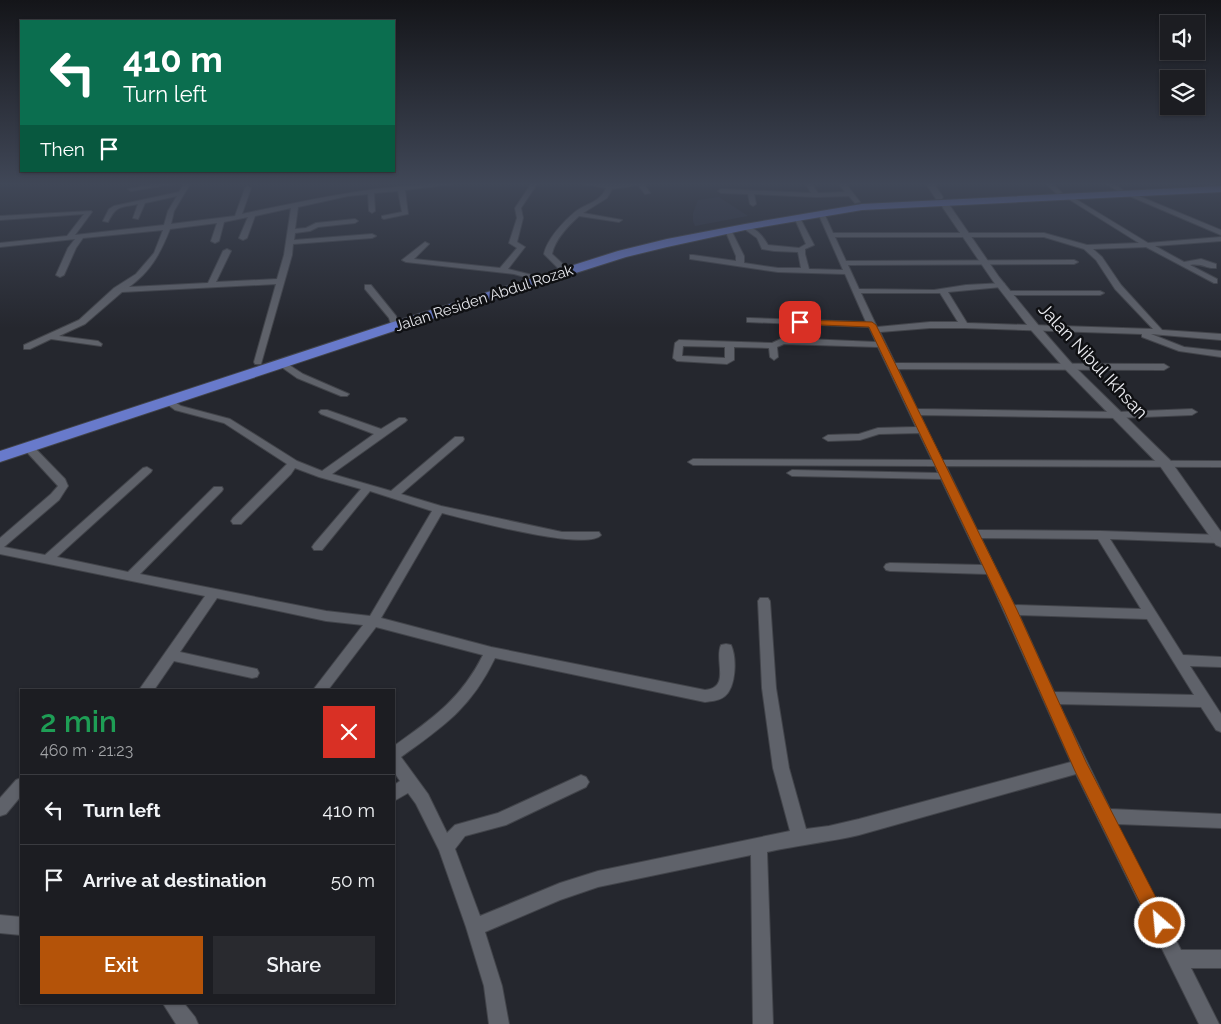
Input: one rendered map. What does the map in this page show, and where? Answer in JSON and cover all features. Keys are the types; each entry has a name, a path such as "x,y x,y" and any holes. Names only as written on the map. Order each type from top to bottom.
{"highway":[{"name":"Jalan Residen Abdul Rozak","path":"0,457 283,364 529,276 694,232"},
{"name":"Jalan Residen Abdul Rozak","path":"0,446 258,362 395,323 622,254 720,232"}],"street":[{"path":"60,275 77,232"},
{"path":"0,245 122,232"},
{"path":"26,347 82,322 118,290 139,276 154,258 165,232"},
{"path":"215,241 218,232"},
{"path":"243,238 245,232"},
{"path":"258,362 292,232"},
{"path":"502,271 521,247 512,243 516,232"},
{"path":"560,232 549,248 548,254 562,266"},
{"path":"729,232 740,256 740,265"},
{"path":"752,232 760,237 765,247 802,250 803,247 810,245 804,232"},
{"path":"829,232 1010,610 1080,766 1209,1024"},
{"path":"1125,232 1214,282"},
{"path":"830,235 964,234 1051,236 1087,247 1221,240"},
{"name":"Jalan Nibul Ikhsan","path":"964,234 1034,328 1070,368 1165,462 1220,540"},
{"path":"290,242 372,236"},
{"path":"1212,241 1221,246"},
{"path":"425,244 407,260 529,276"},
{"path":"1087,247 1099,259 1118,287 1160,332"},
{"path":"802,250 806,272"},
{"path":"214,285 212,284 227,251"},
{"path":"693,256 740,265 806,272 849,272"},
{"path":"1183,264 1201,261 1213,266"},
{"path":"843,263 1074,262"},
{"path":"118,290 280,281"},
{"path":"368,287 395,323"},
{"path":"858,291 943,291 966,287 1100,293"},
{"path":"943,291 964,325"},
{"path":"750,320 873,327 964,325 1160,332 1221,337"},
{"path":"1136,332 1180,348 1221,354"},
{"path":"50,337 98,344"},
{"path":"728,344 730,357 727,361 677,358 679,343 728,344 773,346 777,342 790,341 883,345"},
{"path":"773,346 774,357"},
{"path":"283,364 300,376 344,394"},
{"path":"893,366 1164,367"},
{"path":"168,401 178,408 227,421 266,448 293,463 324,475 439,509 562,536 595,535"},
{"path":"324,412 382,433"},
{"path":"916,412 1118,415 1192,412"},
{"path":"324,475 402,420"},
{"path":"828,438 860,438 878,431 924,430"},
{"path":"394,495 459,439"},
{"path":"0,544 55,497 62,486 61,482 28,447"},
{"path":"693,462 1165,462 1221,464"},
{"path":"236,521 287,472 293,463"},
{"path":"47,560 148,470"},
{"path":"792,473 945,476"},
{"path":"318,547 368,487"},
{"path":"130,577 218,489"},
{"path":"321,689 374,621 439,509"},
{"path":"973,534 1101,534 1220,540"},
{"path":"1101,534 1221,726"},
{"path":"0,550 326,616 374,621 490,652 712,696 722,692 726,686 726,649"},
{"path":"890,567 991,570"},
{"path":"147,689 213,594"},
{"path":"764,601 769,688 781,768 800,837"},
{"path":"1010,610 1151,614"},
{"path":"395,753 428,730 459,703 478,678 490,652"},
{"path":"170,655 252,672"},
{"path":"1180,660 1221,662"},
{"path":"1050,698 1206,701"},
{"path":"395,761 422,798 446,848 475,927 493,986 499,1024"},
{"path":"475,927 560,892 598,880 800,837 829,834 859,827 1080,766"},
{"path":"395,793 410,782"},
{"path":"446,848 461,830 500,820 581,782"},
{"path":"0,809 20,785"},
{"path":"1106,816 1221,821"},
{"path":"759,846 763,1024"},
{"path":"0,924 20,926"},
{"path":"1178,959 1221,959"},
{"path":"173,1004 188,1024"}],"route":[{"path":"800,322 872,325 1010,610 1080,766 1160,923"}]}
